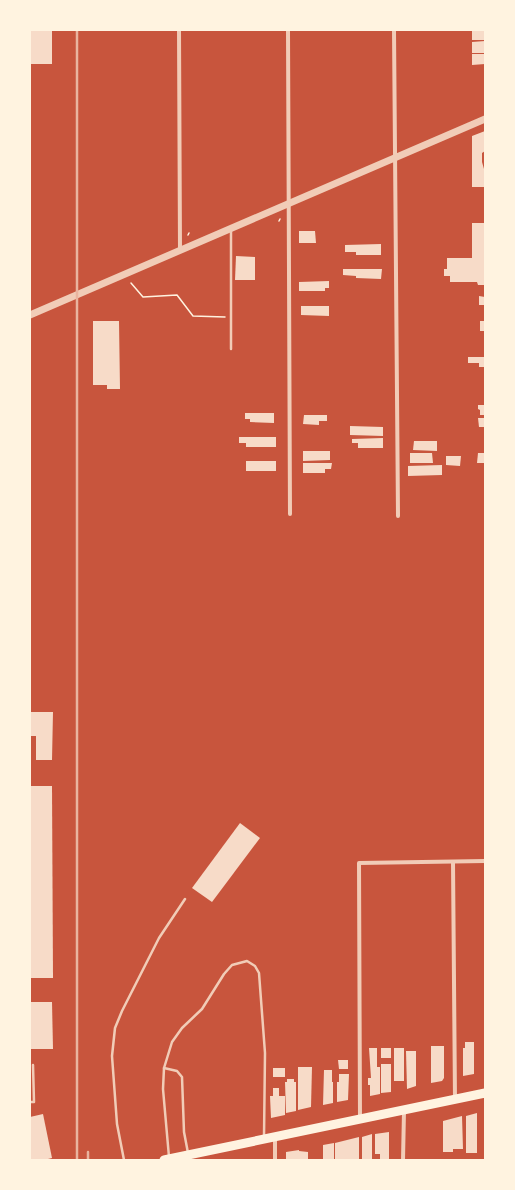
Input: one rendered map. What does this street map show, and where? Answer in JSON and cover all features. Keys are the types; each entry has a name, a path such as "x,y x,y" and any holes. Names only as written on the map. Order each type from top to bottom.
{"main road":[{"path":"167,1159 485,1094"}],"street":[{"path":"179,30 180,251"},
{"path":"288,30 290,514"},
{"path":"394,30 398,516"},
{"path":"30,315 485,119"},
{"path":"360,1120 359,862 485,861"},
{"path":"453,862 455,1100"},
{"path":"403,1160 404,1111"},
{"path":"275,1137 275,1160"}],"lane":[{"path":"231,228 231,349"},
{"path":"124,1160 117,1124 112,1056 115,1028 158,938 185,899"},
{"path":"167,1159 163,1089 164,1068 172,1042 182,1028 202,1009 224,974 232,965 247,961 255,966 259,973 265,1053 265,1139"},
{"path":"30,1102 34,1102 33,1065"},
{"path":"164,1068 177,1071 182,1077 184,1132 188,1155"}],"path":[{"path":"131,283 143,297 177,296 193,316 231,317"}],"building":[{"path":"30,30 52,30 52,64 30,64"},
{"path":"472,30 485,30 485,40 472,40"},
{"path":"485,41 485,53 472,53 472,42"},
{"path":"472,54 485,54 485,64 472,65"},
{"path":"485,131 485,151 482,153 482,162 485,187 472,187 472,136"},
{"path":"472,223 485,223 485,285 478,285 477,282 450,282 450,276 444,276 444,269 447,269 447,258 472,258"},
{"path":"299,231 315,231 316,243 299,243"},
{"path":"381,244 381,255 356,255 356,252 345,252 345,245"},
{"path":"236,256 255,257 255,280 235,280"},
{"path":"343,269 382,269 381,279 356,278 356,276 343,275"},
{"path":"329,281 329,288 325,288 325,291 299,291 299,282"},
{"path":"479,296 485,297 485,305 479,305"},
{"path":"301,306 329,306 329,316 301,315"},
{"path":"93,321 119,321 120,389 107,389 107,385 93,385"},
{"path":"480,321 485,321 485,331 480,331"},
{"path":"468,357 485,357 485,367 479,367 479,363 468,363"},
{"path":"478,405 485,405 485,415 480,415"},
{"path":"245,413 274,413 274,423 250,422 250,419 245,419"},
{"path":"304,415 327,415 327,421 319,421 319,425 303,424"},
{"path":"478,418 485,418 485,427 479,427"},
{"path":"350,426 383,427 383,436 350,435"},
{"path":"239,437 276,437 276,447 246,447 246,443 239,443"},
{"path":"383,438 383,448 358,448 358,443 352,443 352,439"},
{"path":"414,441 437,441 437,451 413,450"},
{"path":"303,451 330,451 330,460 303,461"},
{"path":"410,453 432,453 433,463 410,463"},
{"path":"478,453 485,453 485,463 477,463"},
{"path":"446,456 461,456 460,466 446,465"},
{"path":"246,461 276,461 276,471 246,471"},
{"path":"303,463 332,463 331,469 325,469 325,473 303,473"},
{"path":"442,465 442,475 408,476 408,466"},
{"path":"30,712 53,712 52,760 36,760 36,736 30,736"},
{"path":"30,786 52,786 53,978 30,978"},
{"path":"240,823 260,838 212,902 192,888"},
{"path":"30,1002 52,1002 53,1049 30,1049"},
{"path":"465,1042 474,1042 474,1074 463,1076 463,1048 465,1048"},
{"path":"431,1046 444,1046 444,1078 442,1081 431,1083"},
{"path":"369,1048 377,1048 377,1067 380,1067 380,1094 370,1096 370,1085 368,1085 368,1078 371,1078"},
{"path":"381,1048 391,1048 391,1058 381,1058"},
{"path":"394,1048 404,1048 404,1081 394,1081"},
{"path":"406,1051 416,1051 416,1086 407,1089"},
{"path":"338,1060 348,1060 348,1069 339,1069"},
{"path":"381,1064 391,1064 391,1092 381,1093"},
{"path":"298,1067 312,1067 311,1107 298,1110"},
{"path":"273,1068 285,1068 285,1077 273,1077"},
{"path":"324,1070 332,1070 333,1103 323,1105"},
{"path":"339,1074 349,1074 348,1100 337,1102 337,1082 339,1082"},
{"path":"287,1079 294,1079 294,1082 296,1082 296,1111 286,1113 285,1082 287,1082"},
{"path":"273,1088 279,1088 279,1096 285,1096 285,1115 271,1118 270,1096 273,1096"},
{"path":"477,1113 477,1153 466,1153 466,1116"},
{"path":"43,1114 52,1158 44,1160 30,1160 30,1117"},
{"path":"462,1116 463,1149 453,1149 453,1152 443,1152 443,1121"},
{"path":"389,1132 389,1159 380,1159 380,1154 375,1154 375,1134"},
{"path":"372,1134 372,1160 362,1160 362,1137"},
{"path":"359,1137 359,1160 335,1160 335,1143"},
{"path":"334,1143 334,1160 323,1160 323,1145"},
{"path":"299,1150 308,1152 308,1160 286,1160 286,1152"}],"railway":[{"path":"77,30 77,1160"},
{"path":"88,1152 88,1160"}]}
